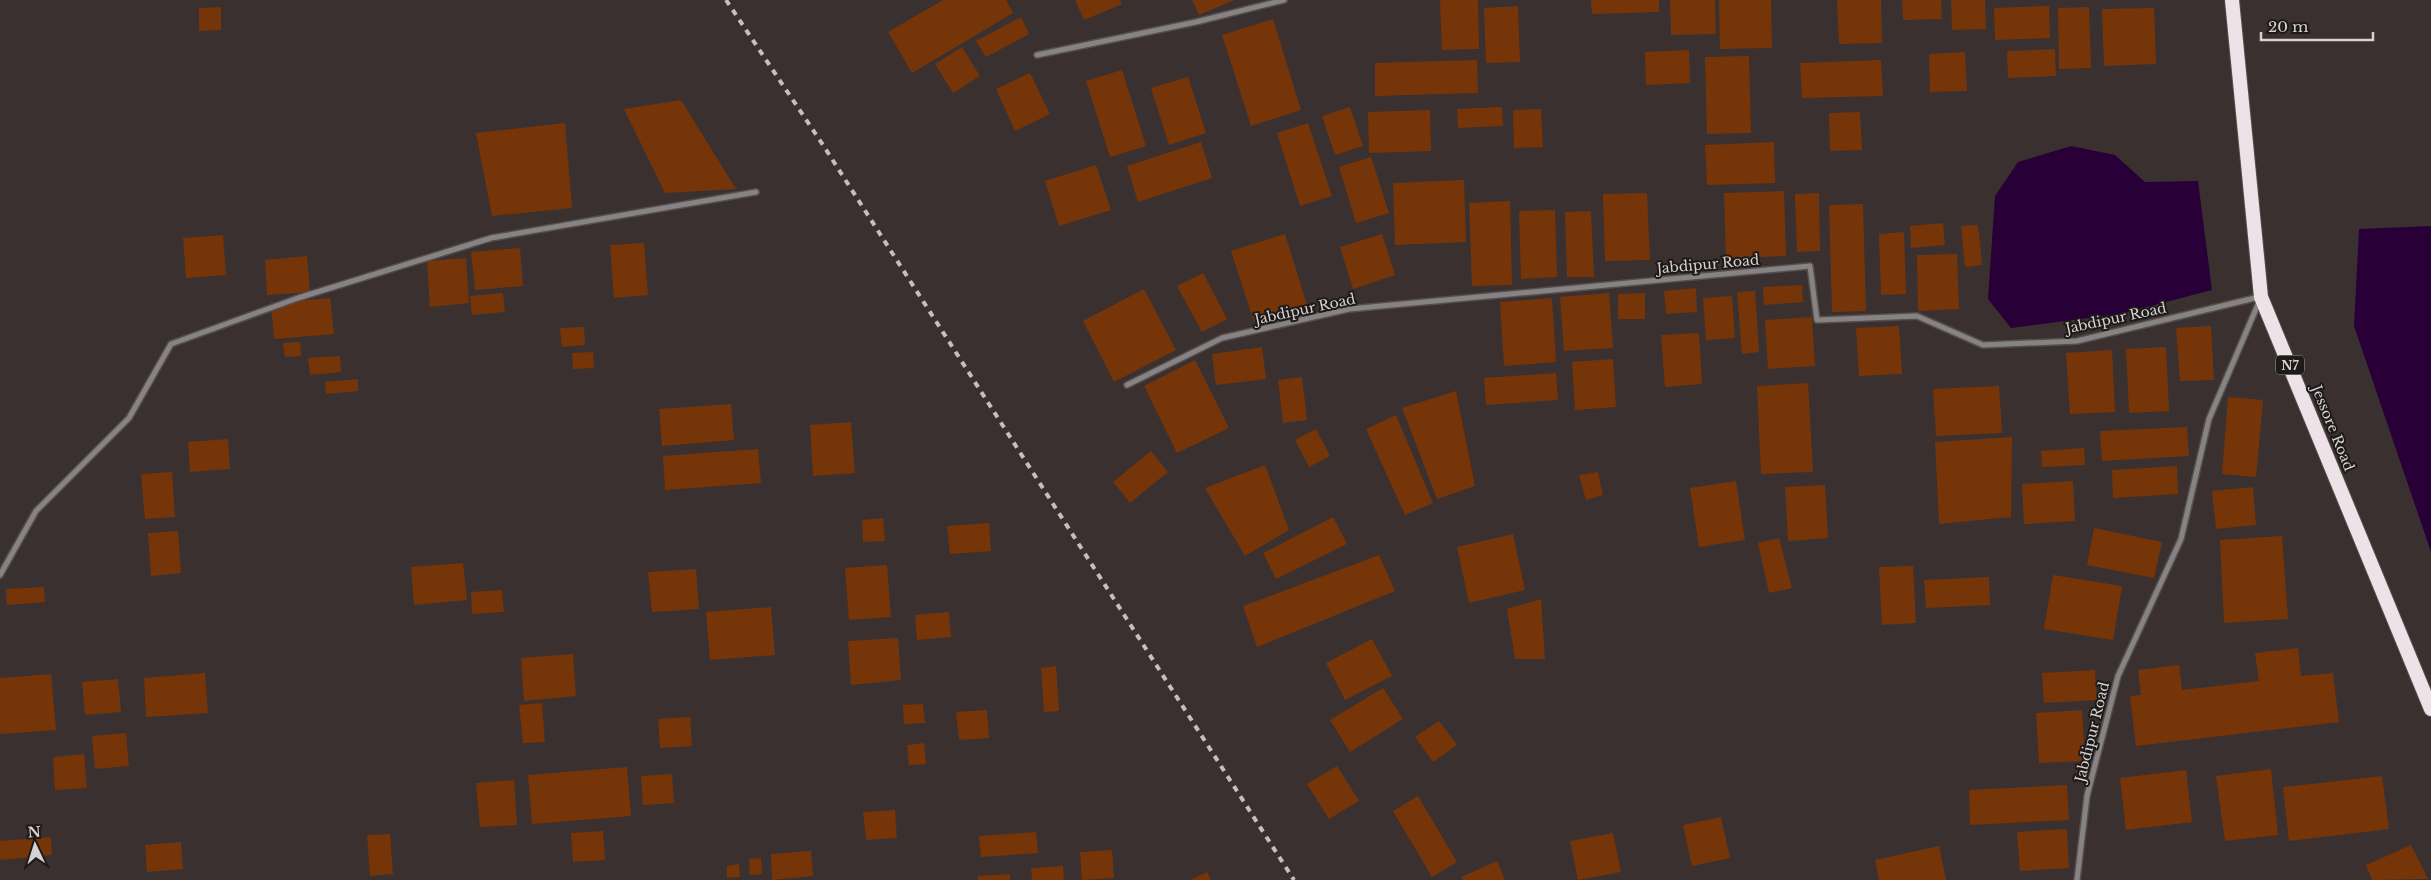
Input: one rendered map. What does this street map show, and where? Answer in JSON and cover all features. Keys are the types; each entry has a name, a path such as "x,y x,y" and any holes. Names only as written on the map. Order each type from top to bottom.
{"highway":[{"name":"Jessore Road","path":"2232,0 2262,296 2431,709"}],"street":[{"path":"1037,55 1196,22 1284,0"},
{"path":"0,575 36,511 129,418 171,344 298,298 491,238 756,192"},
{"name":"Jabdipur Road","path":"1127,385 1222,338 1349,310 1810,266 1816,320 1917,316 1984,346 2077,341 2262,296"},
{"name":"Jabdipur Road","path":"2077,880 2087,796 2118,676 2181,539 2209,420 2262,296"}],"shaded area":[{"path":"2071,146 2115,155 2145,182 2198,181 2212,290 2120,314 2011,328 1988,299 1995,196 2018,162"},
{"path":"2431,226 2431,552 2354,326 2359,229"}],"building":[{"path":"943,0 1006,0 1013,13 912,73 888,32"},
{"path":"1075,0 1120,0 1122,4 1084,20"},
{"path":"1192,0 1234,0 1199,15"},
{"path":"1440,0 1478,0 1479,49 1442,50"},
{"path":"1591,0 1659,0 1659,12 1592,14"},
{"path":"1670,0 1715,0 1716,34 1671,35"},
{"path":"1719,0 1771,0 1772,48 1720,49"},
{"path":"1837,0 1881,0 1882,43 1839,44"},
{"path":"1902,0 1941,0 1942,19 1903,20"},
{"path":"1951,0 1985,0 1986,29 1952,30"},
{"path":"1518,6 1520,62 1486,63 1484,8"},
{"path":"2049,6 2050,38 1995,40 1994,8"},
{"path":"221,7 221,30 199,31 199,8"},
{"path":"2089,7 2091,68 2059,69 2058,8"},
{"path":"2154,8 2156,64 2104,66 2102,9"},
{"path":"1021,17 1029,34 986,57 976,41"},
{"path":"1273,19 1301,110 1251,126 1222,35"},
{"path":"962,47 980,76 953,93 935,64"},
{"path":"2055,49 2056,76 2008,78 2007,51"},
{"path":"1689,50 1690,83 1646,85 1645,52"},
{"path":"1965,52 1967,91 1930,92 1929,54"},
{"path":"1749,56 1751,133 1707,134 1705,57"},
{"path":"1477,60 1478,93 1375,96 1375,63"},
{"path":"1881,60 1883,96 1802,98 1800,63"},
{"path":"1122,70 1146,146 1110,157 1086,81"},
{"path":"1030,73 1050,114 1015,131 996,89"},
{"path":"1188,77 1206,133 1169,145 1151,88"},
{"path":"681,100 736,189 665,193 624,109"},
{"path":"1350,107 1363,146 1335,155 1322,116"},
{"path":"1502,107 1503,126 1458,128 1457,109"},
{"path":"1541,109 1543,147 1514,148 1513,110"},
{"path":"1430,110 1431,151 1369,153 1368,112"},
{"path":"1860,112 1862,150 1830,151 1829,113"},
{"path":"565,123 572,208 492,216 476,133"},
{"path":"1308,123 1332,196 1300,206 1277,133"},
{"path":"1201,142 1212,178 1138,202 1127,166"},
{"path":"1774,142 1775,183 1707,185 1705,145"},
{"path":"1371,157 1389,213 1356,223 1339,167"},
{"path":"1096,165 1111,210 1059,226 1045,181"},
{"path":"1464,180 1466,242 1395,245 1393,183"},
{"path":"1784,191 1786,256 1726,258 1724,193"},
{"path":"1647,193 1650,260 1605,261 1603,194"},
{"path":"1819,193 1820,251 1797,252 1795,194"},
{"path":"1510,201 1512,285 1472,286 1469,203"},
{"path":"1863,204 1866,311 1832,312 1829,205"},
{"path":"1555,210 1557,277 1521,279 1519,211"},
{"path":"1591,211 1594,277 1567,277 1565,212"},
{"path":"1943,223 1945,245 1911,248 1910,226"},
{"path":"1978,225 1982,265 1965,267 1961,226"},
{"path":"1904,232 1906,294 1881,295 1879,234"},
{"path":"1285,234 1307,305 1254,322 1231,251"},
{"path":"1382,234 1395,275 1353,289 1340,247"},
{"path":"223,235 226,275 186,278 183,238"},
{"path":"644,243 648,295 614,298 610,245"},
{"path":"520,248 523,286 475,290 471,252"},
{"path":"1957,254 1959,309 1918,311 1917,255"},
{"path":"307,256 310,292 267,295 265,260"},
{"path":"466,258 469,303 430,307 427,261"},
{"path":"1203,273 1227,319 1202,332 1177,286"},
{"path":"1802,285 1803,302 1764,305 1763,287"},
{"path":"1696,288 1697,312 1666,314 1664,291"},
{"path":"1144,289 1176,350 1114,382 1083,321"},
{"path":"1755,291 1759,352 1742,354 1737,292"},
{"path":"503,293 505,312 472,315 470,296"},
{"path":"1609,293 1613,348 1564,351 1560,297"},
{"path":"1645,293 1645,319 1618,319 1618,294"},
{"path":"1732,296 1735,338 1706,340 1703,298"},
{"path":"330,298 334,334 274,339 271,303"},
{"path":"1552,298 1556,362 1504,366 1500,302"},
{"path":"1812,317 1815,366 1768,369 1765,320"},
{"path":"1899,326 1902,374 1859,376 1856,328"},
{"path":"2211,326 2214,380 2180,381 2176,328"},
{"path":"584,327 585,345 562,347 560,328"},
{"path":"1699,333 1702,384 1665,387 1661,335"},
{"path":"300,342 301,356 285,357 283,343"},
{"path":"1262,347 1266,379 1216,385 1212,354"},
{"path":"2166,347 2169,411 2129,413 2126,349"},
{"path":"2112,350 2115,412 2070,414 2066,353"},
{"path":"593,352 594,368 573,369 572,353"},
{"path":"340,356 341,372 310,375 308,358"},
{"path":"1613,359 1616,407 1575,410 1572,362"},
{"path":"1195,360 1229,428 1177,453 1144,386"},
{"path":"1556,373 1558,400 1486,405 1484,378"},
{"path":"1302,377 1307,420 1283,423 1278,380"},
{"path":"358,379 358,391 326,394 325,382"},
{"path":"1808,383 1813,472 1761,474 1757,386"},
{"path":"1999,386 2002,433 1936,436 1933,389"},
{"path":"1456,391 1475,486 1437,499 1402,408"},
{"path":"2228,397 2263,400 2256,477 2222,474"},
{"path":"731,404 734,440 662,446 659,409"},
{"path":"1396,415 1433,503 1405,515 1366,429"},
{"path":"851,422 855,473 813,476 810,425"},
{"path":"2187,427 2189,456 2102,461 2100,431"},
{"path":"1316,429 1330,456 1309,467 1295,440"},
{"path":"2012,437 2011,517 1939,524 1935,442"},
{"path":"228,439 230,469 190,472 188,442"},
{"path":"2084,448 2085,465 2042,467 2041,451"},
{"path":"758,449 761,483 665,490 663,456"},
{"path":"1151,451 1168,472 1130,503 1113,482"},
{"path":"1265,465 1289,530 1245,556 1205,488"},
{"path":"2177,466 2178,494 2113,498 2112,470"},
{"path":"172,472 175,517 145,519 141,474"},
{"path":"1598,472 1603,495 1586,500 1579,475"},
{"path":"1736,481 1745,540 1699,547 1690,488"},
{"path":"2073,481 2075,521 2024,524 2022,484"},
{"path":"1825,485 1828,538 1788,541 1785,487"},
{"path":"2253,487 2256,525 2216,529 2212,491"},
{"path":"1333,517 1347,544 1276,579 1263,553"},
{"path":"883,518 885,541 863,542 862,520"},
{"path":"989,523 991,551 950,554 947,526"},
{"path":"2094,528 2162,542 2154,578 2087,565"},
{"path":"178,531 181,573 151,576 148,533"},
{"path":"1513,534 1525,590 1469,603 1457,547"},
{"path":"2282,536 2288,619 2224,623 2220,540"},
{"path":"1779,538 1792,588 1769,593 1758,543"},
{"path":"1379,555 1395,591 1257,647 1243,606"},
{"path":"463,563 467,600 414,605 411,567"},
{"path":"887,565 891,617 849,620 845,568"},
{"path":"1913,566 1916,623 1882,625 1879,567"},
{"path":"696,569 699,609 652,612 648,572"},
{"path":"2053,575 2122,586 2113,640 2044,629"},
{"path":"1989,577 1990,605 1926,608 1924,580"},
{"path":"44,587 45,602 7,605 6,589"},
{"path":"502,590 504,612 472,614 471,592"},
{"path":"1541,599 1545,659 1515,659 1507,609"},
{"path":"771,607 775,655 710,660 706,612"},
{"path":"949,612 951,637 917,640 915,615"},
{"path":"898,638 901,680 851,685 848,641"},
{"path":"1372,639 1392,676 1345,700 1326,663"},
{"path":"2298,648 2301,676 2333,673 2339,722 2136,746 2130,696 2141,695 2138,670 2179,665 2182,690 2259,681 2255,653"},
{"path":"573,654 576,696 524,701 521,658"},
{"path":"1056,666 1059,711 1044,712 1041,668"},
{"path":"2095,670 2097,700 2044,703 2042,673"},
{"path":"205,673 208,713 146,717 144,678"},
{"path":"51,674 56,730 0,734 0,678"},
{"path":"118,679 121,712 85,715 82,682"},
{"path":"1383,688 1403,719 1350,752 1330,720"},
{"path":"542,703 545,742 523,743 519,705"},
{"path":"923,704 925,723 904,724 903,705"},
{"path":"987,710 989,738 959,740 956,712"},
{"path":"2082,710 2085,761 2039,763 2036,713"},
{"path":"690,717 692,746 660,748 658,719"},
{"path":"1439,721 1457,745 1433,762 1415,737"},
{"path":"126,733 129,766 95,769 92,736"},
{"path":"924,743 926,764 909,765 907,745"},
{"path":"84,754 87,788 55,790 53,757"},
{"path":"1337,766 1359,801 1329,819 1307,784"},
{"path":"627,767 631,816 532,824 528,775"},
{"path":"2271,769 2278,835 2225,841 2216,776"},
{"path":"2186,770 2192,822 2126,830 2120,778"},
{"path":"672,774 674,803 643,805 641,776"},
{"path":"2382,776 2389,829 2289,841 2283,787"},
{"path":"514,780 517,825 480,827 476,783"},
{"path":"2067,785 2069,820 1970,825 1969,790"},
{"path":"1418,796 1457,862 1432,877 1393,811"},
{"path":"895,810 897,838 866,840 863,812"},
{"path":"1721,817 1730,858 1692,866 1683,825"},
{"path":"2067,829 2069,868 2020,871 2017,832"},
{"path":"603,831 605,860 573,862 571,833"},
{"path":"1036,832 1038,853 981,857 979,836"},
{"path":"1613,833 1621,872 1578,880 1570,841"},
{"path":"390,834 393,874 370,876 367,835"},
{"path":"51,837 52,855 0,860 0,841"},
{"path":"181,842 183,869 147,872 145,845"},
{"path":"2411,845 2428,879 2372,880 2366,865"},
{"path":"1939,846 1946,880 1879,880 1875,860"},
{"path":"1112,850 1114,878 1082,880 1080,852"},
{"path":"811,851 813,876 772,880 771,854"},
{"path":"761,858 762,874 750,875 749,859"},
{"path":"1497,861 1505,880 1463,880 1461,877"},
{"path":"739,864 740,877 727,878 727,866"},
{"path":"1063,866 1064,880 1032,880 1031,868"},
{"path":"1207,872 1211,880 1190,880"},
{"path":"1010,874 1010,880 978,880 978,876"}],"railway":[{"path":"726,0 823,145 1294,880"}]}
